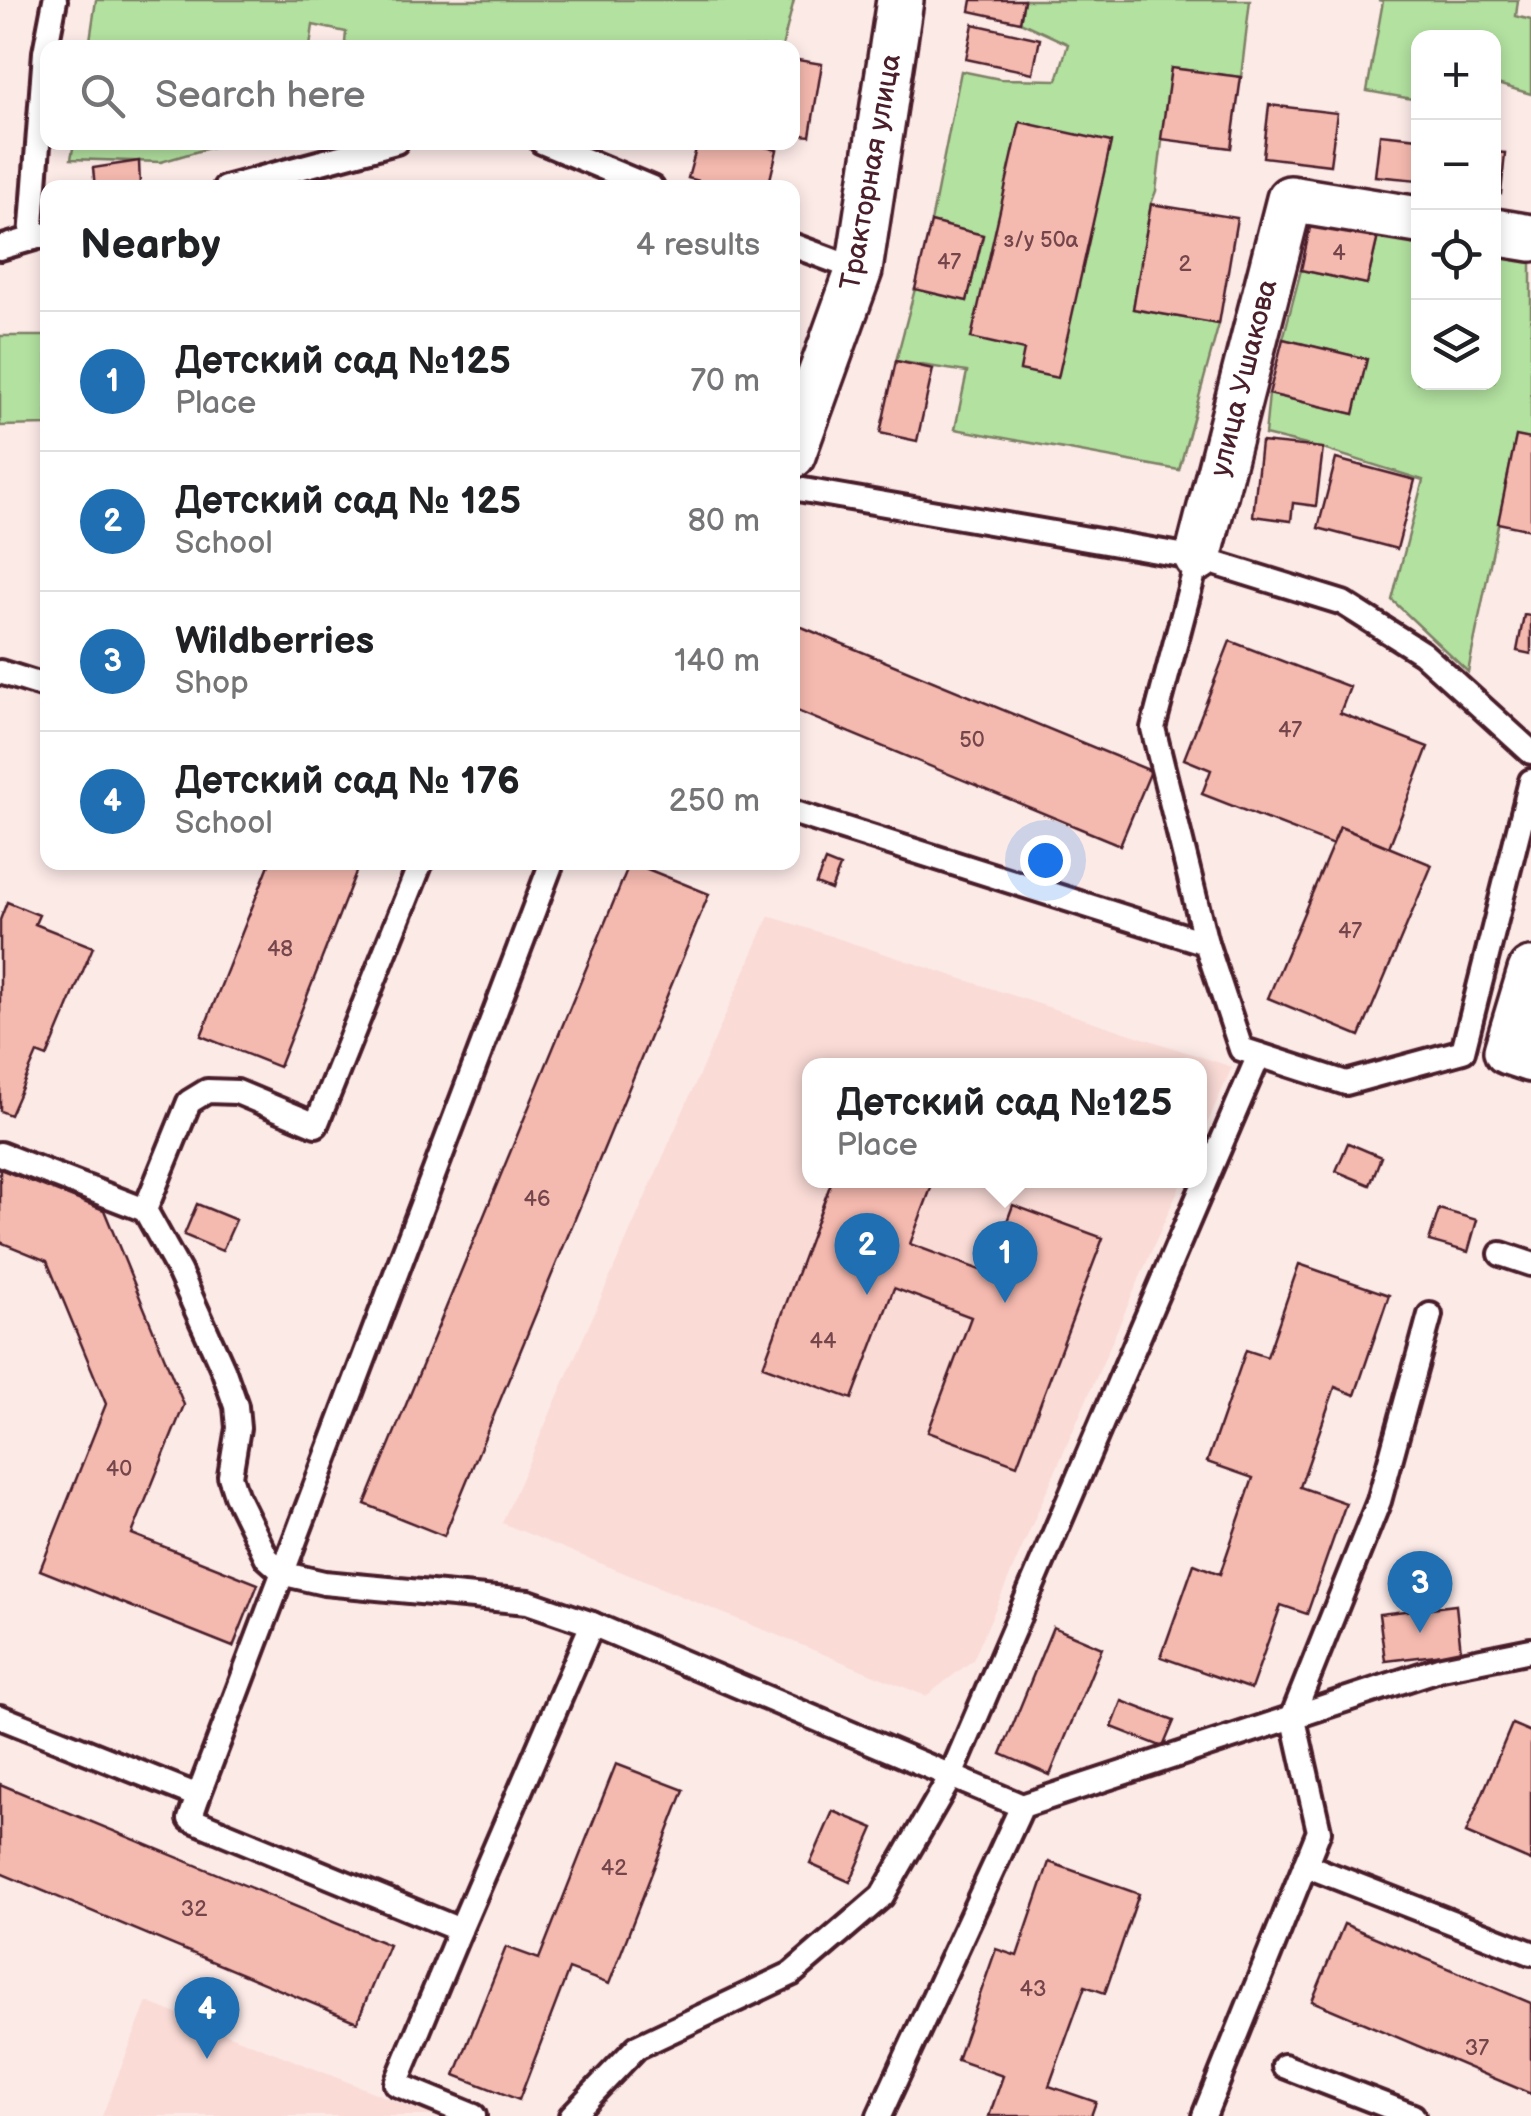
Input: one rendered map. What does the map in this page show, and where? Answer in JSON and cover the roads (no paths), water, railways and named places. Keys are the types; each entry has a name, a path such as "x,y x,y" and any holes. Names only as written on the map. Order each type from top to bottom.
{"street":[{"name":"Тракторная улица","path":"800,433 859,270 900,0"},
{"name":"улица Ушакова","path":"1198,558 1290,199 1411,219"},
{"path":"1501,233 1531,238"},
{"path":"1519,1055 1531,971"}],"lane":[{"path":"47,40 55,0"},
{"path":"41,180 42,150"},
{"path":"255,180 366,150"},
{"path":"561,150 633,180"},
{"path":"0,248 39,236 40,205"},
{"path":"800,248 859,270"},
{"path":"800,489 1198,558 1343,603 1422,652 1531,752"},
{"path":"1198,558 1152,728 1206,943 1241,1049 1346,1083 1462,1052 1531,780"},
{"path":"0,672 40,684"},
{"path":"800,815 1206,943"},
{"path":"145,1210 189,1102 207,1091 237,1092 316,1125 418,870"},
{"path":"460,1930 190,1820 549,870"},
{"path":"1207,1177 1259,1055"},
{"path":"0,1154 145,1210 179,1271 236,1406 238,1428 230,1476 236,1496 267,1558 284,1574 300,1580 528,1602 592,1624 1022,1806 1442,1668 1531,1650"},
{"path":"571,2116 637,2047 792,1974 882,1896 950,1778 1202,1188"},
{"path":"1501,1254 1531,1264"},
{"path":"1204,2116 1319,1831 1294,1715 1380,1501 1430,1315"},
{"path":"474,2116 396,2084 592,1624"},
{"path":"0,1717 198,1796"},
{"path":"879,2116 1022,1806"},
{"path":"1305,1865 1531,1953"},
{"path":"1284,2066 1413,2116"}],"place":[{"name":"Детский сад № 125","path":"867,1295"},
{"name":"Детский сад №125","path":"1005,1303"},
{"name":"Wildberries","path":"1420,1633"},
{"name":"Детский сад № 176","path":"207,2059"}]}
